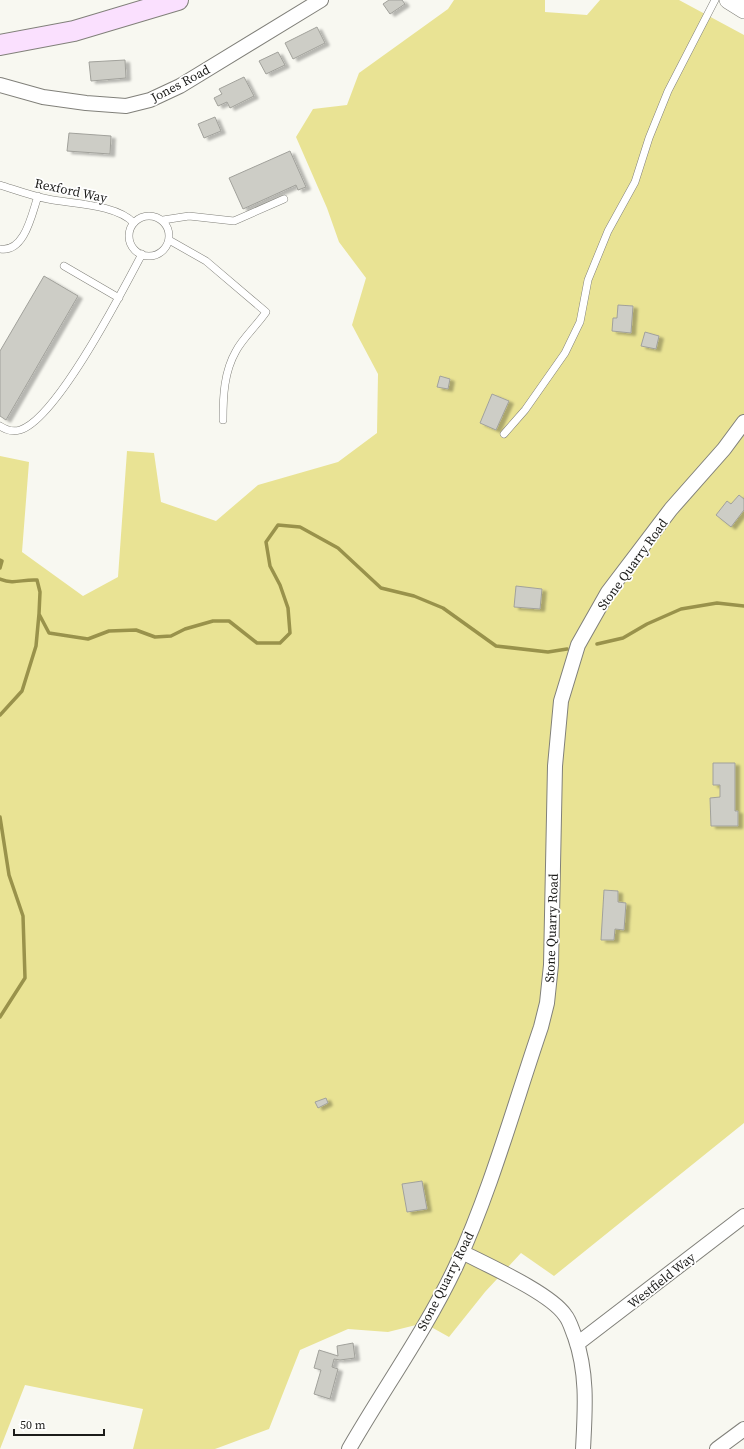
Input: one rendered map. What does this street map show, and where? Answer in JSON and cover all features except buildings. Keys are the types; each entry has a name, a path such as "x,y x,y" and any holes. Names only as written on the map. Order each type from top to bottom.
{"main road":[{"path":"0,45 74,31 178,0"}],"street":[{"name":"Jones Road","path":"0,85 43,97 86,103 126,106 150,100 180,86 321,0"},
{"path":"728,0 744,10"},
{"name":"Stone Quarry Road","path":"349,1449 405,1357 462,1252 478,1214 547,1003 551,965 555,766 561,701 578,645 608,592 671,510 724,450 744,422"},
{"name":"Westfield Way","path":"577,1344 744,1216"},
{"path":"462,1252 507,1275 554,1303 565,1315 577,1344 584,1375 586,1406 583,1449"},
{"path":"717,1449 744,1429"}],"lane":[{"path":"504,434 525,410 565,353 580,322 588,280 605,238 635,182 649,138 668,91 716,0"},
{"name":"Rexford Way","path":"0,185 38,196 102,208 128,216 134,223"},
{"path":"0,249 11,246 20,240 30,225 38,196"},
{"path":"163,220 168,229 169,240 165,249 156,255 146,256 136,251 130,243 130,232 134,223 143,217 153,216 163,220 189,216 234,221 284,198"},
{"path":"169,240 206,261 266,312 236,350 227,372 223,393 223,420"},
{"path":"0,426 14,431 21,430 30,425 53,404 110,317 142,254"},
{"path":"64,266 119,298"}],"shaded area":[{"path":"454,0 545,0 545,12 587,15 600,0 679,0 744,35 744,1123 554,1276 521,1253 485,1292 449,1337 424,1323 388,1332 348,1329 300,1350 269,1429 215,1449 133,1449 143,1409 25,1385 0,1449 0,456 29,462 22,552 83,596 118,577 127,451 154,453 161,502 216,521 258,485 338,462 377,433 378,374 352,325 366,278 339,242 327,208 296,137 313,109 347,105 359,73 448,9"}],"waterway":[{"path":"0,579 10,582 37,580 40,592 39,614 49,633 88,639 109,631 136,630 155,637 171,636 185,629 213,621 229,621 257,643 280,643 290,633 288,608 280,585 270,566 266,542 278,525 300,527 338,548 381,588 414,596 443,608 496,646 548,652 567,649"},
{"path":"0,560 2,561 0,568"},
{"path":"597,644 623,638 647,624 681,609 717,603 744,606"},
{"path":"0,715 22,691 36,646 39,614"},
{"path":"0,817 9,875 23,916 25,978 0,1017"}]}
